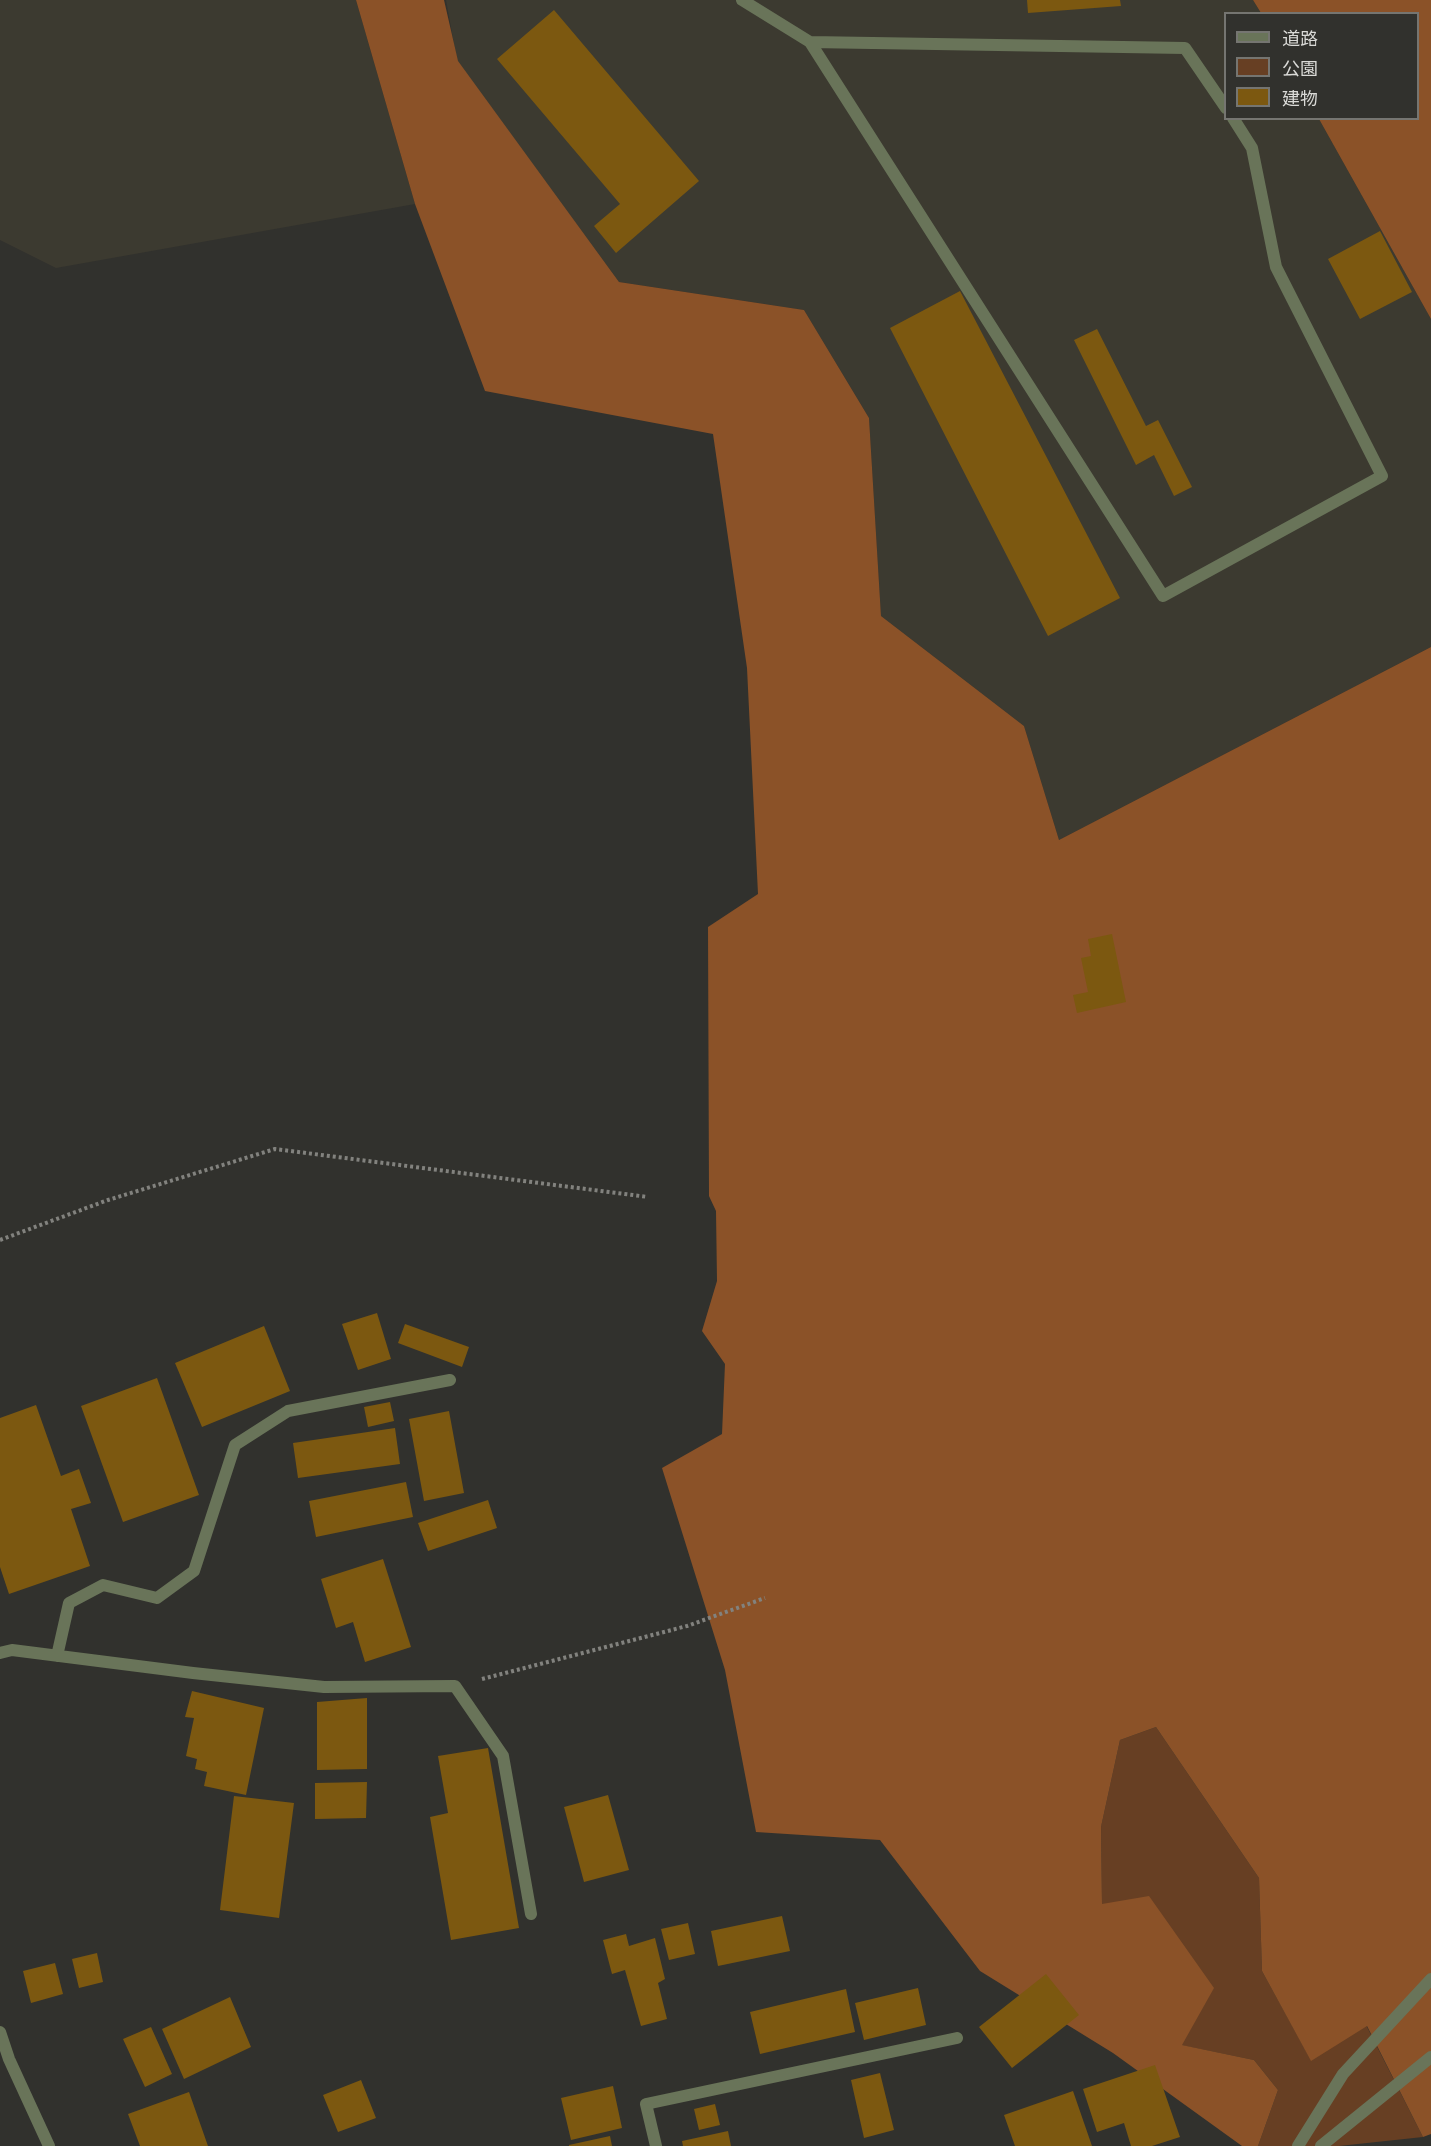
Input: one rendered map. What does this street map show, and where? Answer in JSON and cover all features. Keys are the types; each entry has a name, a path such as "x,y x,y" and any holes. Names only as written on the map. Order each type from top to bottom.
{"street":[{"path":"742,0 810,42 1163,596 1382,476 1276,267 1252,148 1234,120"},
{"path":"810,42 1185,48 1224,105"},
{"path":"57,1656 69,1603 103,1585 157,1598 194,1570 235,1444 288,1411 450,1380"},
{"path":"0,1653 12,1650 324,1687 455,1686 503,1756 531,1914"},
{"path":"1298,2146 1343,2074 1431,1978"},
{"path":"0,2032 9,2060 49,2146"},
{"path":"656,2146 646,2104 957,2038"},
{"path":"1321,2146 1431,2057"}],"path":[{"path":"0,1240 108,1200 275,1149 648,1197"},
{"path":"455,1686 687,1626 765,1598"}],"shaded area":[{"path":"0,0 356,0 415,204 56,268 0,240"},
{"path":"356,0 444,0 458,61 619,282 804,310 869,418 881,616 1024,726 1059,840 1431,647 1431,2134 1423,2137 1367,2026 1311,2061 1262,1971 1259,1878 1156,1727 1120,1740 1101,1827 1102,1904 1149,1896 1214,1988 1182,2045 1254,2060 1278,2090 1258,2146 1242,2146 1113,2053 980,1971 880,1840 756,1832 725,1670 662,1468 722,1434 725,1364 702,1331 717,1281 716,1211 709,1196 708,927 758,894 747,668 713,434 485,391 415,204"},
{"path":"446,0 1253,0 1260,12 1224,12 1224,120 1320,120 1431,319 1431,647 1059,840 1024,726 881,616 869,418 804,310 619,282 457,61"},
{"path":"1253,0 1431,0 1431,319 1320,120 1419,120 1419,12 1260,12"}],"green space":[{"path":"1156,1727 1259,1878 1262,1971 1311,2060 1366,2025 1423,2137 1339,2146 1258,2146 1278,2090 1254,2060 1181,2045 1102,1904 1101,1827 1120,1740"}],"building":[{"path":"1027,0 1120,0 1121,6 1028,13"},
{"path":"554,10 699,181 616,253 594,226 620,204 497,59"},
{"path":"1380,231 1412,292 1360,319 1328,259"},
{"path":"960,291 1120,598 1048,636 890,328"},
{"path":"1097,329 1146,426 1158,420 1192,487 1174,496 1154,455 1136,465 1074,340"},
{"path":"1112,934 1126,1002 1077,1013 1073,995 1088,992 1081,958 1091,956 1088,939"},
{"path":"377,1313 391,1359 358,1370 342,1324"},
{"path":"405,1324 469,1347 462,1367 398,1343"},
{"path":"264,1326 290,1391 202,1427 175,1363"},
{"path":"157,1378 199,1495 123,1522 81,1406"},
{"path":"390,1402 394,1421 368,1427 364,1407"},
{"path":"36,1405 61,1476 79,1469 91,1503 71,1509 90,1566 9,1594 0,1567 0,1418"},
{"path":"449,1411 464,1493 424,1501 409,1419"},
{"path":"395,1428 400,1464 298,1478 293,1443"},
{"path":"406,1482 413,1517 316,1537 309,1501"},
{"path":"488,1500 497,1528 428,1551 418,1523"},
{"path":"383,1559 411,1647 365,1662 353,1622 336,1628 321,1579"},
{"path":"192,1691 264,1708 246,1795 204,1786 207,1772 195,1769 197,1759 186,1756 194,1718 185,1717"},
{"path":"367,1698 367,1769 317,1770 317,1702"},
{"path":"488,1748 519,1928 451,1940 430,1817 448,1813 438,1756"},
{"path":"367,1782 366,1818 315,1819 315,1783"},
{"path":"608,1795 629,1870 584,1882 564,1807"},
{"path":"234,1796 294,1803 279,1918 220,1910"},
{"path":"782,1916 790,1951 718,1966 711,1931"},
{"path":"688,1923 695,1954 669,1960 661,1929"},
{"path":"626,1934 629,1946 655,1938 665,1979 658,1983 667,2019 641,2026 625,1970 612,1974 603,1940"},
{"path":"97,1953 103,1982 79,1988 72,1959"},
{"path":"55,1963 63,1994 31,2003 23,1971"},
{"path":"1046,1974 1079,2015 1012,2068 979,2027"},
{"path":"918,1988 926,2025 864,2040 855,2003"},
{"path":"846,1989 855,2032 760,2054 750,2012"},
{"path":"230,1997 251,2047 184,2079 162,2029"},
{"path":"151,2027 172,2074 145,2087 123,2039"},
{"path":"1155,2065 1180,2137 1152,2146 1131,2146 1124,2123 1097,2132 1083,2089"},
{"path":"880,2073 894,2130 864,2138 851,2080"},
{"path":"361,2080 376,2118 338,2132 323,2095"},
{"path":"613,2086 622,2128 571,2140 561,2098"},
{"path":"1073,2091 1092,2146 1015,2146 1004,2115"},
{"path":"189,2092 208,2146 140,2146 128,2114"},
{"path":"715,2104 720,2125 699,2130 694,2109"},
{"path":"728,2131 731,2146 683,2146 682,2141"},
{"path":"610,2136 612,2146 569,2146 569,2145"}]}
